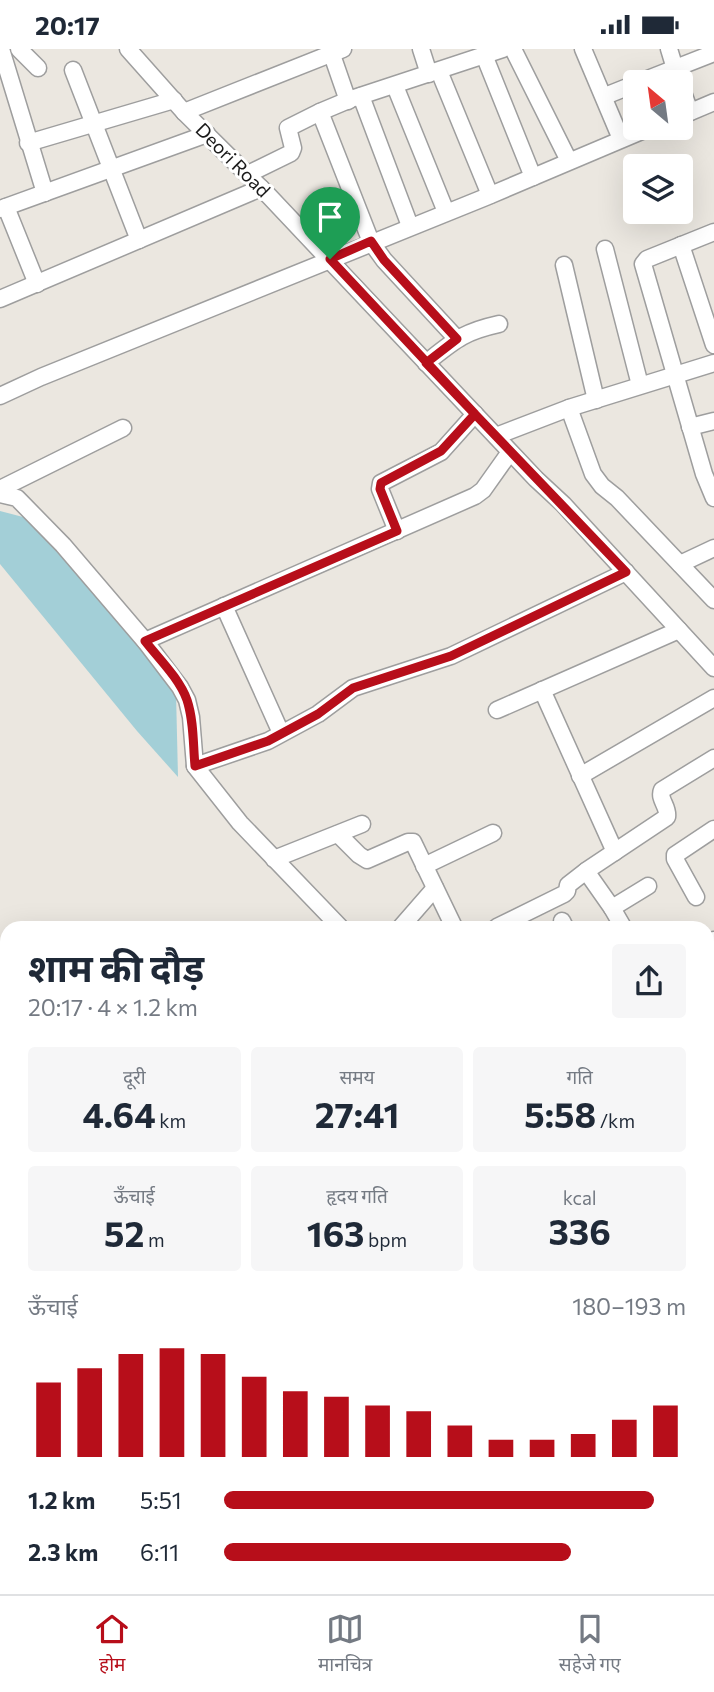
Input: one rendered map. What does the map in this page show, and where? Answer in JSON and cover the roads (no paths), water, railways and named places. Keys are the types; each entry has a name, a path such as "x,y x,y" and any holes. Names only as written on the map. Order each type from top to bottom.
{"street":[{"path":"1,49 45,193"},
{"path":"19,49 38,68"},
{"name":"Deori Road","path":"128,49 179,106 330,259 714,668"},
{"path":"421,49 490,195"},
{"path":"248,174 291,153 293,148 288,128 320,112 354,98 503,49"},
{"path":"513,49 569,161"},
{"path":"0,396 621,139 583,49"},
{"path":"669,49 675,70"},
{"path":"28,143 94,124 179,106 335,50 410,226"},
{"path":"690,70 714,53"},
{"path":"484,55 533,177"},
{"path":"73,70 139,240"},
{"path":"395,86 446,212"},
{"path":"605,96 623,89"},
{"path":"693,111 714,102"},
{"path":"320,112 371,241 384,260 457,339"},
{"path":"37,284 3,208 207,134"},
{"path":"0,298 261,188"},
{"path":"714,232 647,259 643,264 690,427 709,472 714,498"},
{"path":"681,245 714,345"},
{"path":"605,249 639,385"},
{"path":"564,265 596,400"},
{"path":"426,363 471,331 499,324"},
{"path":"496,436 569,408 714,362"},
{"path":"569,408 598,483 617,498 714,600"},
{"path":"397,531 380,489 381,483 441,451 475,414"},
{"path":"690,427 714,421"},
{"path":"0,491 123,428"},
{"path":"145,641 475,496 483,490 510,452"},
{"path":"0,491 17,498 54,536 145,641 180,687 187,701 195,766 240,823 334,921"},
{"path":"680,564 714,548"},
{"path":"195,766 268,741 318,714 353,688 451,656 626,572"},
{"path":"224,607 281,733"},
{"path":"497,710 679,630"},
{"path":"542,690 615,852"},
{"path":"580,776 714,698"},
{"path":"521,921 564,894 568,885 586,871 667,817 660,793 662,790 714,758"},
{"path":"274,859 362,824"},
{"path":"696,897 675,855 714,829"},
{"path":"424,866 493,833"},
{"path":"338,834 367,860 411,841 416,846 451,921"},
{"path":"586,871 620,921"},
{"path":"612,908 648,887"},
{"path":"406,921 435,888"}],"water":[{"path":"0,511 23,517 79,574 140,645 176,693 178,777 0,564"}]}
